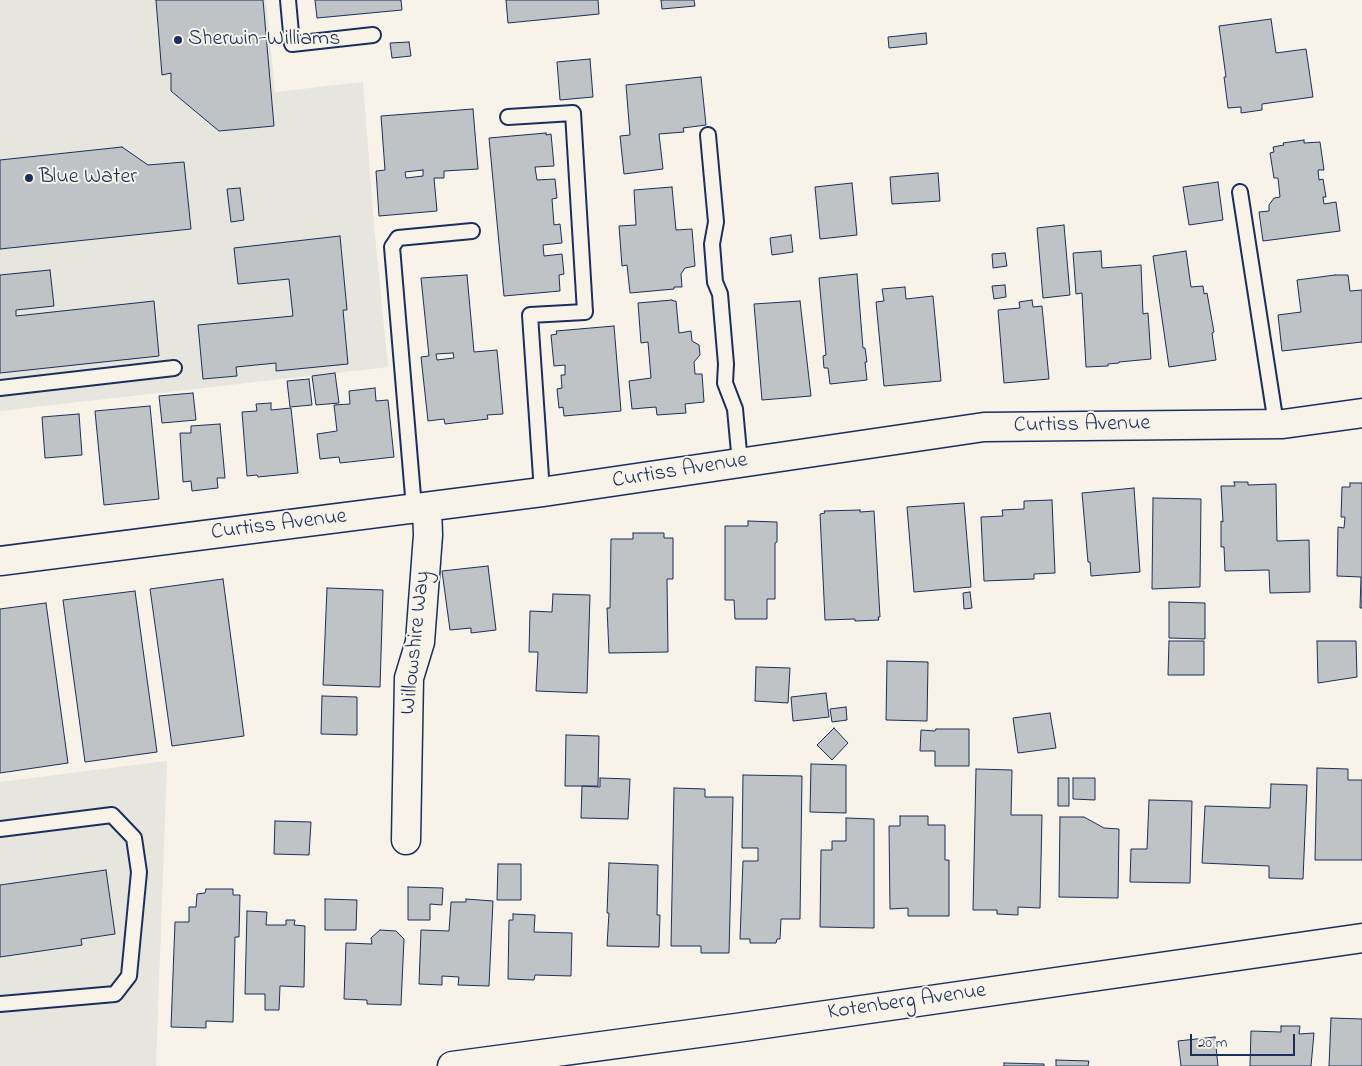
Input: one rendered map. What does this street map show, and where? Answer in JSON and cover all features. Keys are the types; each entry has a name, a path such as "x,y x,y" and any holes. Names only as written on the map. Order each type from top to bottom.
{"street":[{"name":"Curtiss Avenue","path":"0,561 542,492 984,427 1276,424 1362,413"},
{"name":"Willowshire Way","path":"406,840 409,678 420,642 428,535 421,508"},
{"name":"Kotenberg Avenue","path":"452,1066 736,1028 1362,938"}],"lane":[{"path":"288,0 292,44 373,35"},
{"path":"508,118 573,114 586,312 530,315 542,492"},
{"path":"708,134 716,222 712,244 715,282 720,294 726,364 725,383 735,409 740,463"},
{"path":"1240,192 1276,424"},
{"path":"421,508 392,247 398,238 472,231"},
{"path":"0,388 174,368"},
{"path":"0,829 112,815 134,838 139,872 130,976 115,994 0,1004"}],"shaded area":[{"path":"0,0 266,0 275,92 363,82 374,225 388,367 0,411"},
{"path":"167,761 156,1066 0,1066 0,782"}],"building":[{"path":"156,0 263,0 274,126 219,131 171,91 171,73 162,75"},
{"path":"315,0 401,0 402,10 317,18"},
{"path":"506,0 598,0 599,14 508,23"},
{"path":"661,0 694,0 695,6 662,9"},
{"path":"1271,19 1276,53 1306,49 1313,97 1262,104 1262,110 1241,113 1241,107 1228,108 1219,26"},
{"path":"926,33 927,44 889,48 888,37"},
{"path":"409,42 411,56 392,58 390,43"},
{"path":"590,59 593,97 560,100 557,62"},
{"path":"701,77 706,125 683,128 684,132 659,134 663,169 624,174 620,136 630,135 626,85"},
{"path":"473,109 478,169 444,171 444,178 434,178 437,211 379,216 376,171 385,170 381,116","holes":["423,170 423,176 406,178 405,172"]},
{"path":"546,133 546,135 551,134 554,166 535,167 537,180 555,179 557,198 552,199 554,225 560,224 562,243 543,245 544,256 562,254 564,274 559,275 560,291 504,296 489,138"},
{"path":"1304,140 1304,143 1320,142 1324,170 1318,170 1319,180 1323,179 1326,197 1323,197 1324,204 1336,202 1340,231 1263,241 1259,212 1269,211 1269,205 1274,198 1280,197 1278,178 1274,178 1270,153 1274,152 1273,147 1284,145 1283,143"},
{"path":"122,147 148,165 184,162 191,229 0,249 0,160"},
{"path":"938,173 940,201 892,204 890,177"},
{"path":"1218,182 1223,220 1189,225 1183,187"},
{"path":"852,183 857,235 820,239 815,187"},
{"path":"672,187 676,230 692,229 695,266 685,268 681,274 682,287 630,293 627,265 622,266 619,226 636,225 634,190"},
{"path":"240,188 244,220 231,222 227,189"},
{"path":"1064,225 1070,295 1043,298 1037,228"},
{"path":"791,235 793,252 772,255 770,238"},
{"path":"340,236 347,310 343,310 348,364 276,371 276,363 236,367 237,376 203,379 198,325 293,316 289,279 238,284 234,248"},
{"path":"1101,251 1102,268 1141,265 1143,314 1148,313 1151,359 1119,362 1108,364 1108,366 1086,367 1082,293 1076,294 1073,253"},
{"path":"1186,251 1191,287 1203,286 1204,294 1207,293 1214,332 1212,333 1216,360 1169,367 1153,256"},
{"path":"1005,253 1007,266 993,268 992,254"},
{"path":"50,270 54,306 16,310 16,316 154,301 159,356 0,373 0,275"},
{"path":"857,274 863,348 865,348 867,362 865,362 867,380 830,384 828,368 824,368 823,356 826,355 819,278"},
{"path":"467,275 474,352 497,350 503,414 487,415 488,419 445,424 444,419 428,421 421,357 429,356 421,278","holes":["453,353 454,358 437,360 436,354"]},
{"path":"1348,275 1350,291 1362,290 1362,342 1282,351 1278,315 1301,312 1297,280"},
{"path":"1005,285 1006,297 994,299 992,286"},
{"path":"905,287 906,299 933,296 941,381 884,386 876,302 884,301 882,289"},
{"path":"1032,300 1033,307 1042,306 1049,379 1004,383 998,310 1020,308 1019,302"},
{"path":"676,301 679,333 691,331 692,341 699,345 700,355 694,362 695,374 702,374 704,402 685,404 686,413 657,415 656,407 632,409 629,381 651,378 648,342 641,343 638,303"},
{"path":"800,301 811,396 762,400 754,304"},
{"path":"614,326 621,411 564,416 563,407 559,408 557,389 562,388 561,375 565,375 565,365 554,366 551,335 557,334 556,331"},
{"path":"335,373 339,403 316,405 312,376"},
{"path":"309,379 312,405 290,407 287,381"},
{"path":"375,388 376,401 388,400 394,457 340,463 339,457 320,459 317,434 337,431 334,405 350,404 349,391"},
{"path":"193,393 196,420 162,423 159,396"},
{"path":"271,403 271,410 291,408 298,473 258,477 257,475 247,476 242,412 257,411 256,404"},
{"path":"150,406 159,499 104,505 95,411"},
{"path":"79,414 82,455 45,458 42,417"},
{"path":"220,424 225,478 217,478 218,488 192,491 191,481 183,482 180,433 191,433 191,426"},
{"path":"1234,482 1248,482 1248,485 1276,484 1277,541 1309,540 1310,592 1270,593 1269,570 1225,571 1224,547 1221,547 1221,521 1223,522 1221,486 1235,486"},
{"path":"1350,483 1362,483 1362,608 1360,608 1361,577 1337,576 1338,527 1344,528 1345,517 1341,517 1342,487 1350,487"},
{"path":"1134,488 1140,572 1091,576 1082,493"},
{"path":"1153,498 1201,499 1200,587 1152,589"},
{"path":"1052,500 1055,573 1034,574 1034,579 984,581 981,517 1003,516 1002,510 1024,509 1024,501"},
{"path":"964,503 971,587 914,592 907,507"},
{"path":"860,510 860,512 874,511 880,617 878,617 879,620 825,620 820,514 825,513 824,511"},
{"path":"748,521 777,522 775,599 767,599 767,619 735,619 734,600 725,600 725,526 748,526"},
{"path":"633,533 664,533 664,538 673,538 673,579 667,579 668,652 609,653 607,608 610,608 611,539 633,539"},
{"path":"488,566 496,630 471,633 471,628 450,630 442,571"},
{"path":"223,579 244,736 172,746 150,589"},
{"path":"327,588 383,590 380,687 323,685"},
{"path":"135,591 157,752 85,762 63,600"},
{"path":"970,592 972,608 964,609 963,593"},
{"path":"553,594 590,595 587,693 536,691 538,652 529,652 530,611 552,612"},
{"path":"1169,602 1205,603 1205,639 1169,638"},
{"path":"46,603 68,763 0,773 0,609"},
{"path":"1169,641 1204,641 1204,675 1168,675"},
{"path":"1317,641 1356,641 1357,677 1318,683"},
{"path":"887,661 928,662 927,721 886,720"},
{"path":"756,667 790,668 788,703 755,701"},
{"path":"826,693 829,717 793,721 791,697"},
{"path":"322,696 357,697 357,735 321,734"},
{"path":"846,707 847,720 832,722 830,709"},
{"path":"1050,713 1056,748 1018,753 1013,718"},
{"path":"834,728 848,743 832,760 817,745"},
{"path":"936,729 969,729 969,766 935,766 935,751 920,751 921,730 935,731"},
{"path":"566,735 599,736 598,786 565,786"},
{"path":"811,764 846,765 846,813 810,812"},
{"path":"1317,768 1348,769 1348,780 1362,780 1362,860 1315,860"},
{"path":"976,769 1012,770 1011,815 1042,815 1040,908 1018,907 1018,915 997,914 997,910 973,910"},
{"path":"743,775 802,776 800,919 781,919 780,939 777,939 776,943 750,943 750,939 740,939 743,861 758,861 758,848 742,848"},
{"path":"600,778 630,779 628,819 581,818 582,786 600,787"},
{"path":"1058,778 1069,778 1069,806 1058,806"},
{"path":"1073,778 1095,778 1095,800 1073,799"},
{"path":"1271,784 1307,785 1303,879 1269,878 1269,866 1202,863 1205,806 1270,808"},
{"path":"674,788 705,789 705,797 733,797 729,953 701,953 701,946 671,946"},
{"path":"1149,800 1192,801 1190,883 1130,882 1131,849 1147,849"},
{"path":"900,816 928,816 928,825 945,825 945,860 949,860 949,916 908,916 908,908 890,909 889,826 900,826"},
{"path":"1060,817 1084,817 1104,828 1119,829 1118,898 1059,897"},
{"path":"846,818 874,819 874,928 820,927 821,850 832,850 832,841 846,841"},
{"path":"275,821 311,822 309,855 274,854"},
{"path":"609,863 658,865 657,915 660,915 659,947 607,946"},
{"path":"498,864 521,864 521,900 497,900"},
{"path":"106,870 115,934 81,939 82,945 0,957 0,885"},
{"path":"408,887 443,888 442,905 430,904 430,920 408,920"},
{"path":"206,889 233,889 233,895 240,895 239,937 235,937 233,1022 206,1021 206,1028 171,1027 175,922 189,922 189,907 196,907 197,894 205,893"},
{"path":"325,899 357,900 356,930 325,930"},
{"path":"466,899 493,901 489,986 458,985 459,977 442,976 442,985 419,984 421,930 449,931 451,902 466,902"},
{"path":"247,911 267,912 266,925 286,925 286,920 295,920 294,925 305,926 304,987 280,986 279,1010 265,1010 265,994 245,994"},
{"path":"513,914 535,915 534,932 572,933 571,976 535,975 534,980 508,979 509,920 513,920"},
{"path":"380,930 396,931 404,939 401,1005 367,1004 367,1000 344,999 346,943 372,944 371,938"},
{"path":"1331,1018 1362,1019 1362,1066 1329,1066"},
{"path":"1281,1026 1300,1026 1299,1034 1314,1033 1311,1066 1250,1066 1251,1031 1281,1032"},
{"path":"1215,1037 1218,1066 1181,1066 1178,1041"},
{"path":"1056,1060 1089,1061 1088,1066 1056,1066"},
{"path":"1004,1063 1044,1064 1044,1066 1004,1066"}],"place":[{"name":"Sherwin-Williams","path":"178,40"},
{"name":"Blue Water","path":"29,178"}]}
